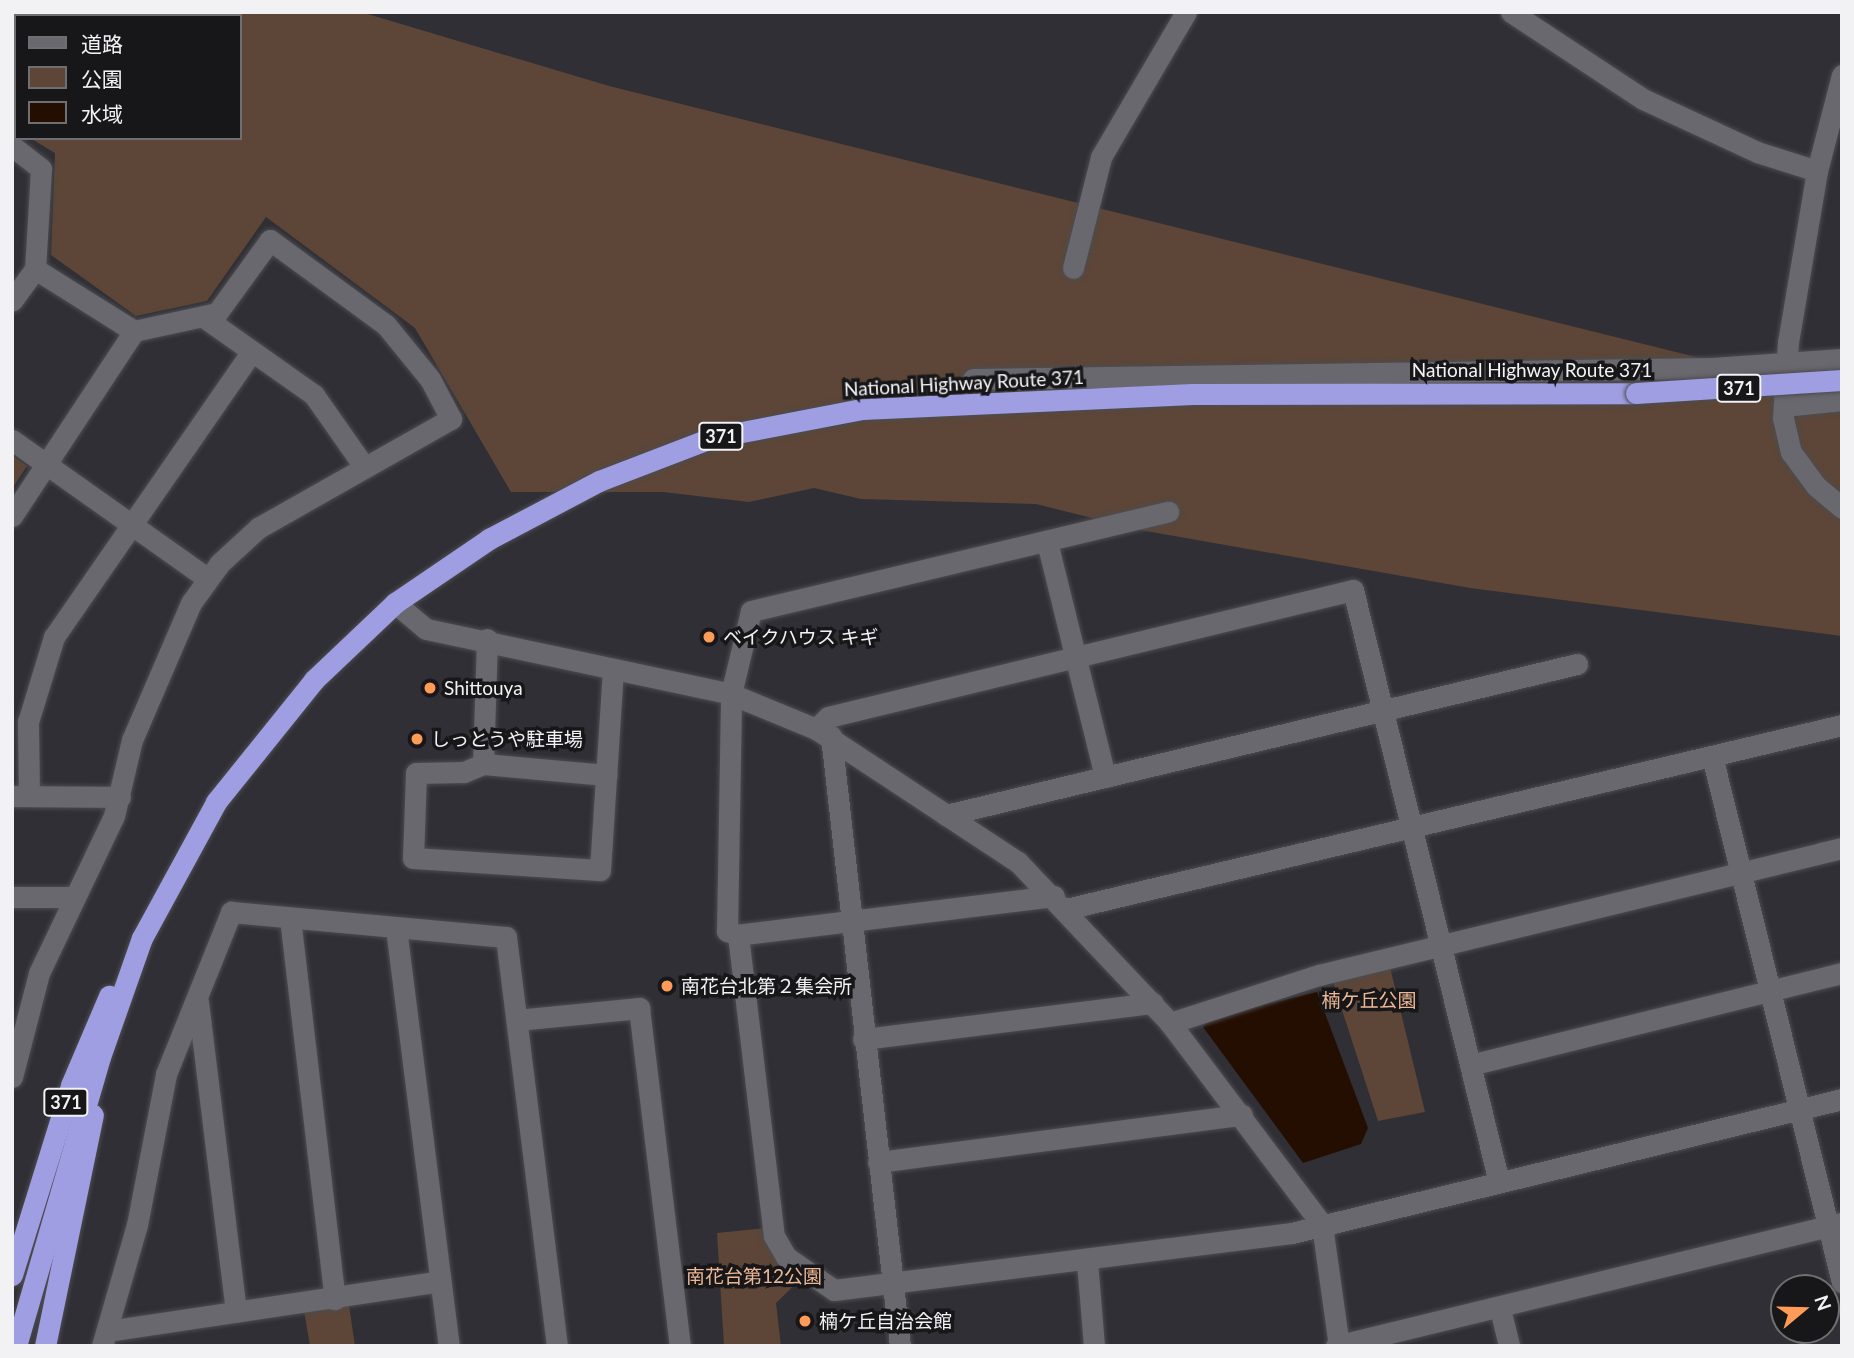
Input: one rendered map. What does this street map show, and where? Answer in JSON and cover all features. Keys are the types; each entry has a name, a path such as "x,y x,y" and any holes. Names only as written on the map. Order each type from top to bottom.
{"highway":[{"name":"National Highway Route 371","path":"16,1346 100,1057 142,938 216,802 313,680 395,603 489,539 599,481 711,438 810,417 903,405 1194,394 1636,393 1842,380"},
{"name":"371","path":"12,1275 71,1086 100,1012 142,938"},
{"name":"371","path":"45,1346 85,1176 100,1057"}],"street":[{"path":"1073,268 1101,157 1186,12"},
{"path":"1511,12 1643,99 1757,152 1817,171"},
{"path":"1842,75 1817,171 1787,365 1784,407 1791,452 1815,486 1842,508"},
{"path":"12,146 41,169 35,269 12,301"},
{"path":"12,1077 39,973 120,797 132,740 207,578 258,528 363,465 452,419 430,379 386,325 270,240 218,313 205,318 134,331 35,269"},
{"path":"205,318 326,406 363,465"},
{"path":"12,516 134,331"},
{"path":"120,797 21,795 28,722 47,656 128,524 251,354"},
{"path":"973,379 1787,365 1842,359"},
{"path":"1784,407 1842,400"},
{"path":"12,440 207,578"},
{"path":"1168,512 751,611 732,694 727,931 738,935 852,919 1060,902 1413,825 1842,725"},
{"path":"1047,542 1105,777"},
{"path":"900,1346 863,1039 852,919 823,733 828,717 1353,590 1386,712 1499,1182"},
{"path":"395,603 426,629 487,639 732,694 823,733 1018,862 1060,902 1170,1023 1242,1115 1322,1225 1338,1346 1500,1309 1835,1225"},
{"path":"483,764 487,639"},
{"path":"946,815 1386,712 1577,664"},
{"path":"607,775 483,764 464,772 416,773 413,859 600,870 607,775 613,669"},
{"path":"1712,756 1798,1109 1835,1225 1842,1282"},
{"path":"1170,1023 1441,945 1842,848"},
{"path":"12,897 74,897"},
{"path":"440,1281 236,1312 105,1338 137,1225 166,1074 198,1001 231,912 506,936 557,1346"},
{"path":"290,918 335,1298"},
{"path":"397,928 449,1346"},
{"path":"738,935 774,1236 786,1257 834,1290 1087,1261 1322,1225 1842,1099"},
{"path":"1470,1065 1842,973"},
{"path":"198,1001 236,1312"},
{"path":"863,1039 1153,1003"},
{"path":"516,1020 639,1008 680,1346"},
{"path":"878,1162 1242,1115"},
{"path":"1087,1261 1094,1346"},
{"path":"1500,1309 1509,1346"}],"green space":[{"path":"12,12 361,12 609,86 1744,369 1842,403 1842,636 1470,588 1140,530 1036,504 861,499 814,488 749,502 663,492 511,492 415,328 266,217 207,301 136,316 51,255 55,153 33,140 242,140 242,14 14,14 14,71"},
{"path":"12,455 27,466 12,489"},
{"name":"楠ケ丘公園","path":"1389,963 1425,1112 1378,1121 1331,976"},
{"name":"南花台第12公園","path":"767,1228 804,1276 776,1303 781,1346 724,1346 717,1233"},
{"path":"349,1305 355,1346 310,1346 304,1311"}],"water":[{"path":"1317,992 1368,1128 1361,1144 1303,1163 1203,1027 1211,1018"}],"place":[{"name":"ベイクハウス キギ","path":"709,637"},
{"name":"Shittouya","path":"430,688"},
{"name":"しっとうや駐車場","path":"417,739"},
{"name":"南花台北第２集会所","path":"667,986"},
{"name":"楠ケ丘自治会館","path":"805,1321"}]}
